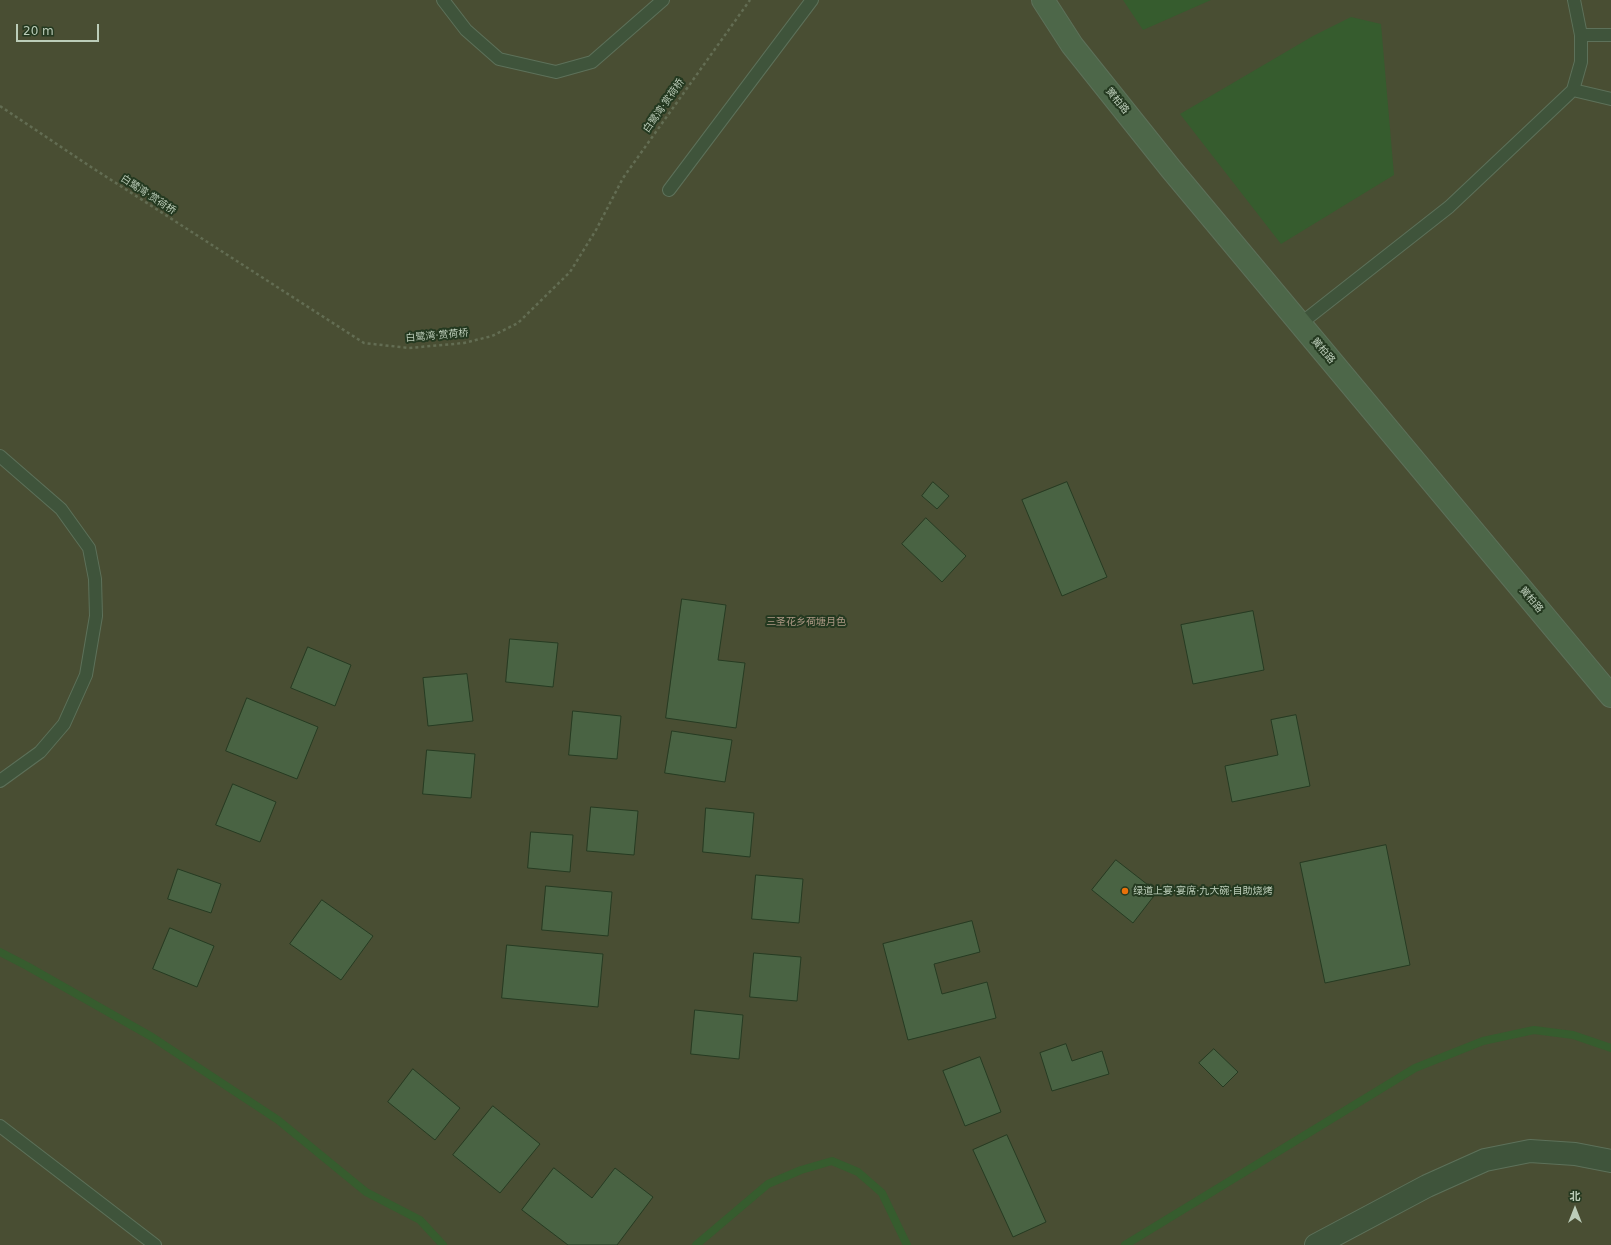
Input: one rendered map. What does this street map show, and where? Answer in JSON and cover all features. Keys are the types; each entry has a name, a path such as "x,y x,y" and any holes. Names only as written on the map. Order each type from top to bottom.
{"street":[{"name":"黉柏路","path":"1043,0 1077,52 1171,169 1611,696"},
{"path":"1316,1245 1427,1186 1485,1160 1530,1151 1575,1154 1611,1161"}],"lane":[{"path":"443,0 466,30 499,59 556,72 592,62 663,0"},
{"path":"669,190 812,0"},
{"path":"1300,324 1449,207 1573,90 1581,62 1581,35 1574,0"},
{"path":"1581,35 1611,35"},
{"path":"1573,90 1611,99"},
{"path":"0,456 61,509 89,548 95,579 96,616 86,675 64,724 40,752 0,781"},
{"path":"0,1126 155,1245"}],"path":[{"name":"白鹭湾·赏荷桥","path":"0,106 91,167 364,343 409,348 464,343 492,336 518,323 570,272 596,230 623,178 750,0"}],"green space":[{"name":"三圣花乡荷塘月色","path":"0,0 1611,0 1611,1245 0,1245"}],"shaded area":[{"path":"1123,0 1211,0 1143,30"},
{"path":"1351,17 1381,24 1394,175 1281,244 1180,114 1313,36"}],"building":[{"path":"933,482 949,496 937,509 922,496"},
{"path":"1067,482 1107,577 1062,596 1022,500"},
{"path":"926,518 966,556 942,582 902,544"},
{"path":"682,599 726,605 718,660 745,663 736,728 666,718"},
{"path":"1253,611 1264,670 1193,684 1181,625"},
{"path":"510,639 558,643 553,687 506,682"},
{"path":"308,647 351,665 335,706 291,688"},
{"path":"467,674 473,721 428,726 423,678"},
{"path":"247,698 318,727 297,779 226,751"},
{"path":"573,711 621,716 617,759 569,755"},
{"path":"1296,715 1310,786 1232,802 1225,766 1278,755 1271,720"},
{"path":"672,731 732,740 725,782 665,773"},
{"path":"427,750 475,754 471,798 423,794"},
{"path":"233,784 276,802 260,842 216,825"},
{"path":"591,807 638,811 634,855 587,851"},
{"path":"706,808 754,813 750,857 703,852"},
{"path":"531,832 573,835 570,872 528,868"},
{"path":"1386,845 1410,965 1325,983 1300,863"},
{"name":"绿道上宴·宴席·九大碗·自助烧烤","path":"1116,860 1157,892 1133,923 1092,890"},
{"path":"178,869 221,884 211,913 168,899"},
{"path":"756,875 803,879 799,923 752,919"},
{"path":"546,886 612,892 608,936 542,930"},
{"path":"322,900 373,936 341,980 290,944"},
{"path":"972,921 980,952 934,964 942,994 987,982 996,1018 908,1040 883,944"},
{"path":"170,928 214,946 197,987 153,969"},
{"path":"507,945 603,954 598,1007 502,998"},
{"path":"754,953 801,957 797,1001 750,997"},
{"path":"695,1010 743,1015 739,1059 691,1054"},
{"path":"1066,1044 1072,1061 1102,1051 1109,1074 1052,1091 1040,1053"},
{"path":"1214,1049 1238,1072 1223,1087 1199,1063"},
{"path":"980,1057 1001,1112 965,1126 943,1071"},
{"path":"413,1069 460,1108 435,1140 388,1102"},
{"path":"493,1106 540,1144 500,1193 453,1155"},
{"path":"1007,1135 1046,1222 1013,1237 973,1150"},
{"path":"554,1168 592,1198 615,1168 653,1197 617,1245 568,1245 522,1210"}],"waterway":[{"path":"0,952 152,1037 278,1120 366,1192 420,1220 443,1245"},
{"path":"1125,1245 1415,1068 1483,1041 1534,1030 1573,1035 1611,1048"},
{"path":"696,1245 768,1184 801,1170 832,1161 858,1172 882,1193 907,1245"}],"place":[{"name":"绿道上宴·宴席·九大碗·自助烧烤","path":"1125,891"}]}
